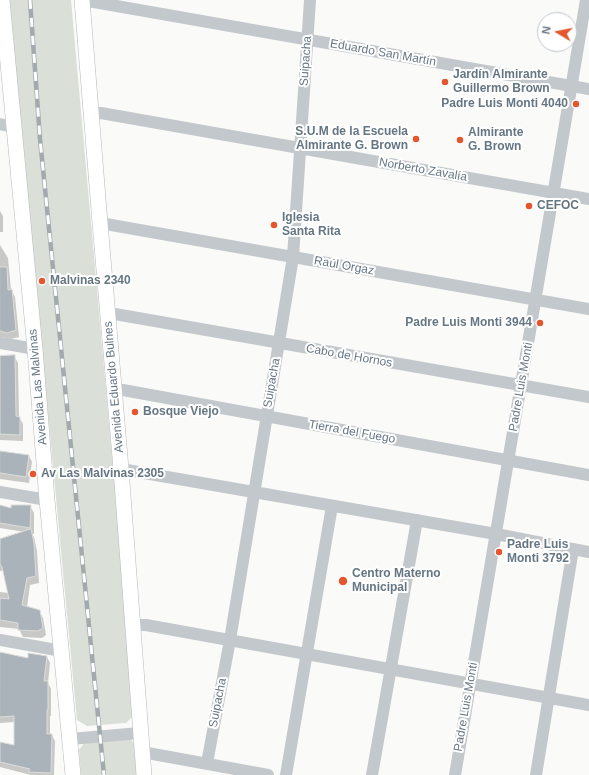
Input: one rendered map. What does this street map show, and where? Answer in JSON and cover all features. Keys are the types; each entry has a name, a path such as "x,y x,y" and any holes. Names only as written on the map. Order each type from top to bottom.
{"main road":[{"name":"Avenida Las Malvinas","path":"2,0 7,125 35,349 47,500 73,775"},
{"name":"Avenida Eduardo Bulnes","path":"82,1 121,469 144,775"}],"street":[{"name":"Suipacha","path":"207,763 230,640 293,257 310,0"},
{"name":"Padre Luis Monti","path":"455,775 586,0"},
{"name":"Eduardo San Martín","path":"82,1 589,89"},
{"name":"Norberto Zavalía","path":"92,114 101,113 589,199"},
{"name":"Raúl Orgaz","path":"100,224 589,309"},
{"name":"Cabo de Hornos","path":"108,314 589,397"},
{"path":"0,344 35,349"},
{"name":"Tierra del Fuego","path":"114,390 123,390 589,475"},
{"path":"121,469 496,534 589,552"},
{"path":"0,492 47,500"},
{"path":"286,775 332,506"},
{"path":"372,775 416,520"},
{"path":"536,775 573,549"},
{"path":"133,625 146,625 589,705"},
{"path":"0,640 62,651"},
{"path":"70,739 140,733"},
{"path":"142,752 268,775"}],"shaded area":[{"path":"9,0 71,0 135,714 126,723 87,726 77,720"},
{"path":"130,738 139,751 141,775 81,775 79,750 85,742"}],"building":[{"path":"0,267 7,267 8,290 12,289 16,330 7,333 0,331"},
{"path":"15,355 16,416 20,417 20,435 0,434 0,356"},
{"path":"0,451 29,455 26,477 0,473"},
{"path":"0,505 11,508 11,505 31,505 30,528 0,523"},
{"path":"31,529 34,543 36,576 27,578 22,605 40,610 43,628 38,631 18,630 18,623 0,620 0,598 9,599 0,564 0,539"},
{"path":"0,652 28,658 28,653 47,656 44,681 48,681 47,734 52,734 51,773 28,772 30,769 0,762 0,742 14,745 14,716 0,717"}],"railway":[{"path":"30,0 40,139 104,775"}],"place":[{"name":"Jardín Almirante Guillermo Brown","path":"445,82"},
{"name":"Padre Luis Monti 4040","path":"576,104"},
{"name":"S.U.M de la Escuela Almirante G. Brown","path":"416,139"},
{"name":"Almirante G. Brown","path":"460,140"},
{"name":"CEFOC","path":"529,206"},
{"name":"Iglesia Santa Rita","path":"274,225"},
{"name":"Malvinas 2340","path":"42,281"},
{"name":"Padre Luis Monti 3944","path":"540,323"},
{"name":"Bosque Viejo","path":"135,412"},
{"name":"Av Las Malvinas 2305","path":"33,474"},
{"name":"Padre Luis Monti 3792","path":"499,552"},
{"name":"Centro Materno Municipal","path":"343,581"}]}
